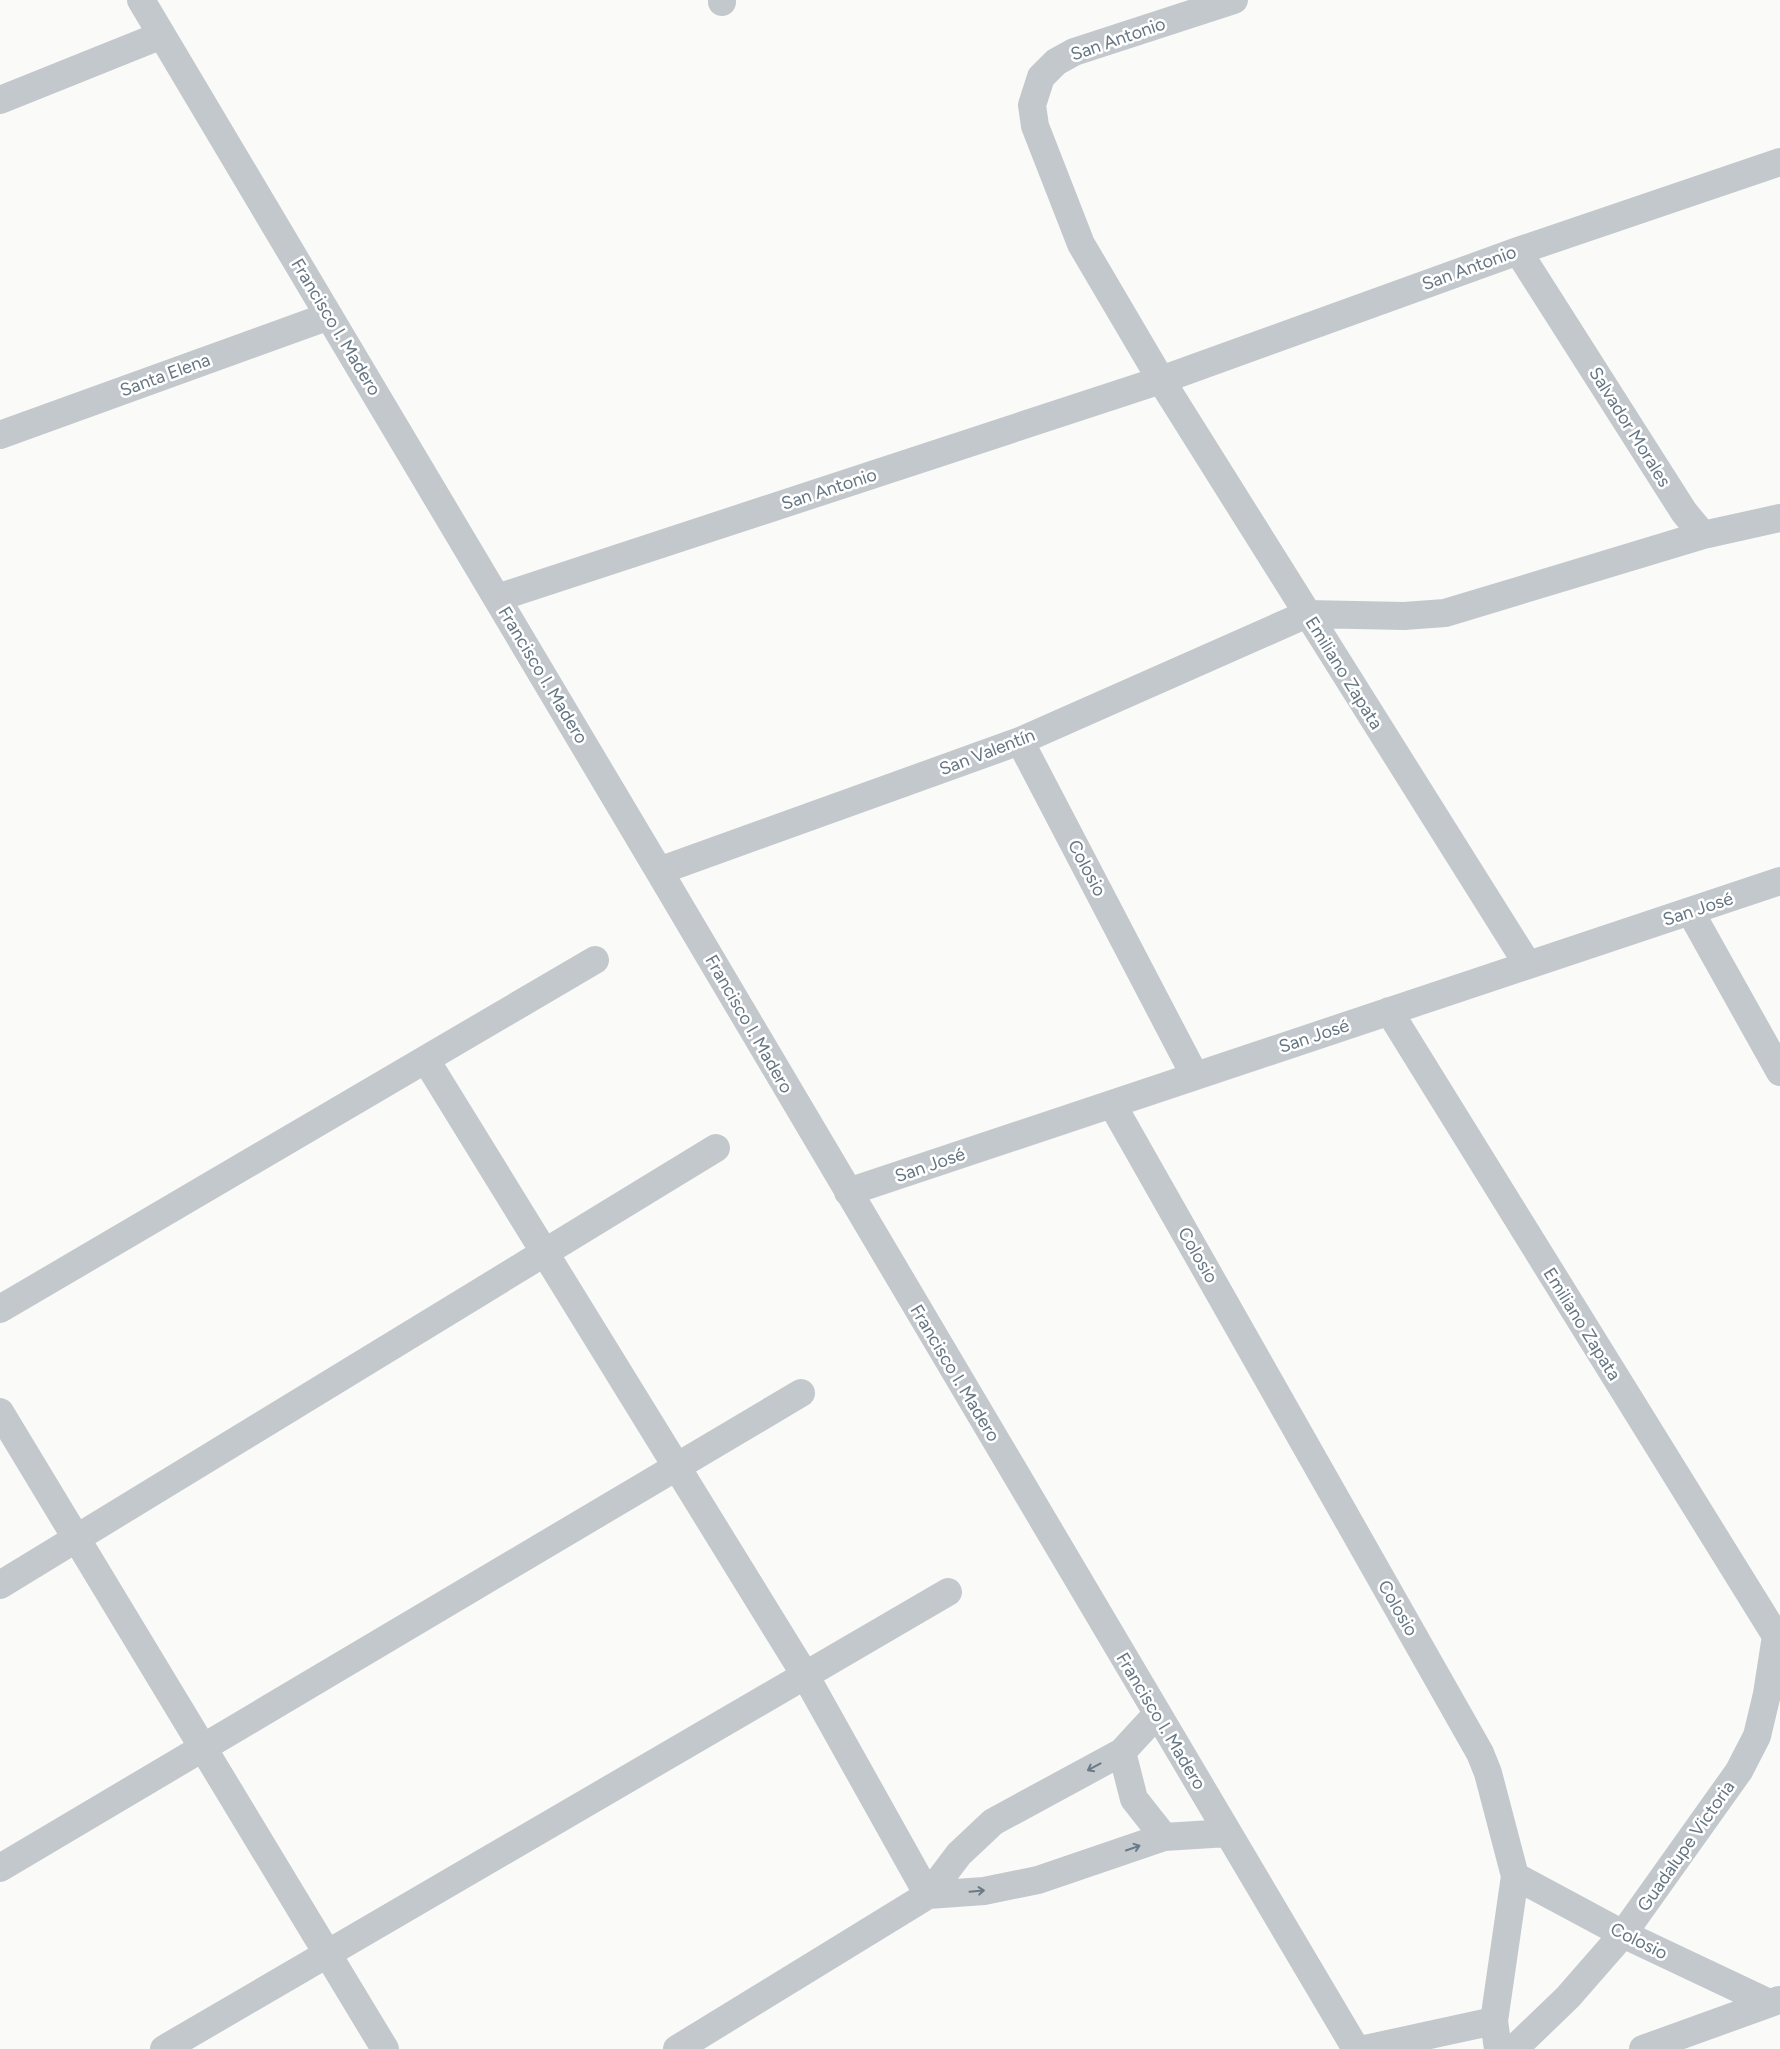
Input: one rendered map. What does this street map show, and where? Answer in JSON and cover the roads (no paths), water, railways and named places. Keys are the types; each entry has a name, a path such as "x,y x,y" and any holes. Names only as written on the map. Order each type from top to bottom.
{"street":[{"name":"Francisco I. Madero","path":"141,0 1356,2049"},
{"name":"San Antonio","path":"1160,380 1081,244 1035,126 1032,104 1041,77 1056,62 1074,52 1234,0"},
{"path":"0,100 162,35"},
{"name":"San Antonio","path":"497,598 1160,380 1518,251 1780,162"},
{"name":"Salvador Morales","path":"1518,251 1684,512 1703,535"},
{"name":"Santa Elena","path":"0,435 330,316"},
{"name":"Emiliano Zapata","path":"1160,380 1528,965"},
{"path":"1307,614 1404,616 1445,613 1703,535 1780,518"},
{"name":"San Valentín","path":"659,871 1020,740 1307,614"},
{"name":"Colosio","path":"1020,740 1195,1076"},
{"name":"San José","path":"848,1192 1780,882"},
{"path":"1690,912 1780,1072"},
{"path":"0,1309 596,960"},
{"name":"Emiliano Zapata","path":"1389,1012 1778,1636"},
{"path":"426,1060 805,1675 928,1895"},
{"name":"Colosio","path":"1112,1104 1480,1753 1488,1773 1515,1876 1623,1934 1774,2002"},
{"path":"0,1585 716,1148"},
{"path":"0,1868 801,1393"},
{"path":"0,1412 385,2049"},
{"path":"164,2049 948,1592"},
{"name":"Guadalupe Victoria","path":"1514,2049 1568,1997 1623,1934 1738,1772 1757,1736 1778,1636"},
{"path":"677,2049 928,1895 959,1854 993,1822 1122,1752 1157,1714"},
{"path":"1122,1752 1134,1799 1164,1837"},
{"path":"928,1895 984,1891 1038,1880 1164,1837 1228,1833"},
{"path":"1498,2049 1494,2022 1515,1876"},
{"path":"1642,2049 1774,2002"},
{"path":"1365,2049 1494,2022"}]}
